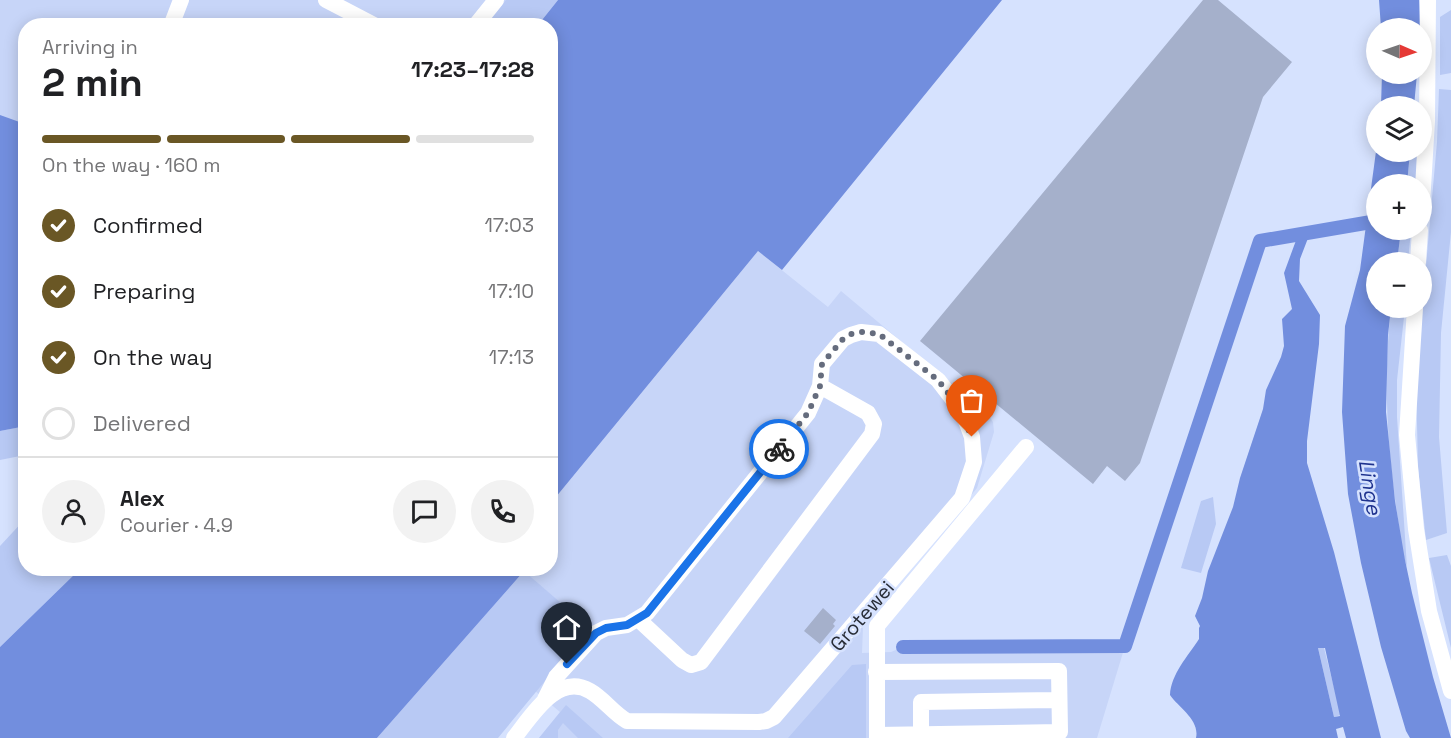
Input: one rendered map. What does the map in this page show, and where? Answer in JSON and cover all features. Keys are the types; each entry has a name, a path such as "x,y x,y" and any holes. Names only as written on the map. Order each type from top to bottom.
{"street":[{"path":"174,18 182,0"},
{"path":"326,0 361,18"},
{"path":"481,18 496,0"},
{"path":"1424,174 1427,121 1428,0"},
{"path":"1414,318 1407,435 1409,459 1416,529 1429,611 1451,691"},
{"name":"Grotewei","path":"588,690 627,721 766,721 780,712 962,498 974,462 972,437 955,402 938,380 879,334 870,333 851,334 843,339 822,364 820,386"},
{"path":"514,738 545,699 556,676 596,633 606,628 627,625 647,613 808,413 820,386 868,413 874,424 872,434 701,662 691,665 682,660 638,619"},
{"path":"876,672 1059,671 1060,732 877,736 876,672 876,653 877,626 1026,447"},
{"path":"578,651 577,669 588,690"},
{"path":"545,699 560,689 588,690"},
{"path":"921,734 921,702 1059,700"}],"shaded area":[{"path":"0,0 537,0 524,18 18,18 18,131 0,125"},
{"path":"506,0 558,0 544,18 492,18"},
{"path":"1451,10 1451,73 1440,75 1440,17"},
{"path":"1439,89 1451,90 1451,232 1441,333 1439,437 1447,533 1426,540 1418,468 1416,378 1421,318 1432,318 1432,252 1427,252 1428,240 1432,240 1432,198"},
{"path":"1409,162 1417,162 1416,174 1408,174"},
{"path":"1400,240 1410,240 1409,252 1398,252"},
{"path":"758,251 828,307 841,291 988,414 993,422 994,432 977,488 863,627 862,653 891,652 903,647 1125,646 1097,738 539,738 560,712 535,691 573,647 559,636 575,615 529,576 558,576 558,494"},
{"path":"1390,318 1404,318 1397,380 1397,417 1407,567 1402,547 1391,462 1387,385"},
{"path":"18,427 18,456 0,460 0,431"},
{"path":"1213,497 1216,524 1201,573 1181,568 1201,501"},
{"path":"18,527 18,576 73,576 0,647 0,546"},
{"path":"1447,555 1451,566 1451,648 1429,558"},
{"path":"520,576 530,576 575,615 559,636 573,647 498,738 377,738"},
{"path":"1318,648 1324,648 1341,715 1334,717"},
{"path":"866,664 866,738 788,738 852,665"},
{"path":"566,705 603,738 578,738 563,723 558,730 558,738 539,738"}],"water":[{"path":"558,0 1002,0 782,270 758,251 558,494 558,18 544,18"},
{"path":"1379,0 1419,0 1420,18 1380,18"},
{"path":"1382,84 1416,84 1415,96 1381,96"},
{"path":"0,115 18,121 18,428 0,431"},
{"path":"1375,162 1409,162 1408,174 1373,174"},
{"name":"Linge","path":"1366,226 1366,240 1400,240 1398,252 1366,252 1366,318 1390,318 1386,412 1395,501 1412,593 1451,738 1410,738 1406,731 1381,647 1361,563 1348,494 1342,412 1345,326 1360,270"},
{"path":"1310,233 1300,259 1299,281 1320,315 1319,344 1307,441 1307,463 1334,552 1381,738 1346,738 1343,727 1336,729 1338,738 1196,738 1192,720 1170,695 1171,687 1181,666 1199,639 1200,626 1195,616 1208,571 1233,507 1263,409 1266,390 1281,357 1284,346 1282,319 1292,309 1284,273 1298,235","holes":["1318,648 1325,648 1340,716 1334,717"]},
{"path":"73,576 520,576 377,738 0,738 0,647"}],"building":[{"path":"1203,0 1218,0 1292,62 1263,97 1140,463 1125,481 1107,466 1093,484 920,341"},
{"path":"823,608 836,620 833,624 835,626 820,644 804,631"}],"waterway":[{"path":"903,647 1125,646 1260,241 1366,223"}],"way so far":[{"path":"779,449 808,413 820,386 822,364 843,339 861,332 879,334 938,380 955,402 972,437"}],"route":[{"path":"567,664 596,633 606,628 627,625 647,613 779,449"}]}
